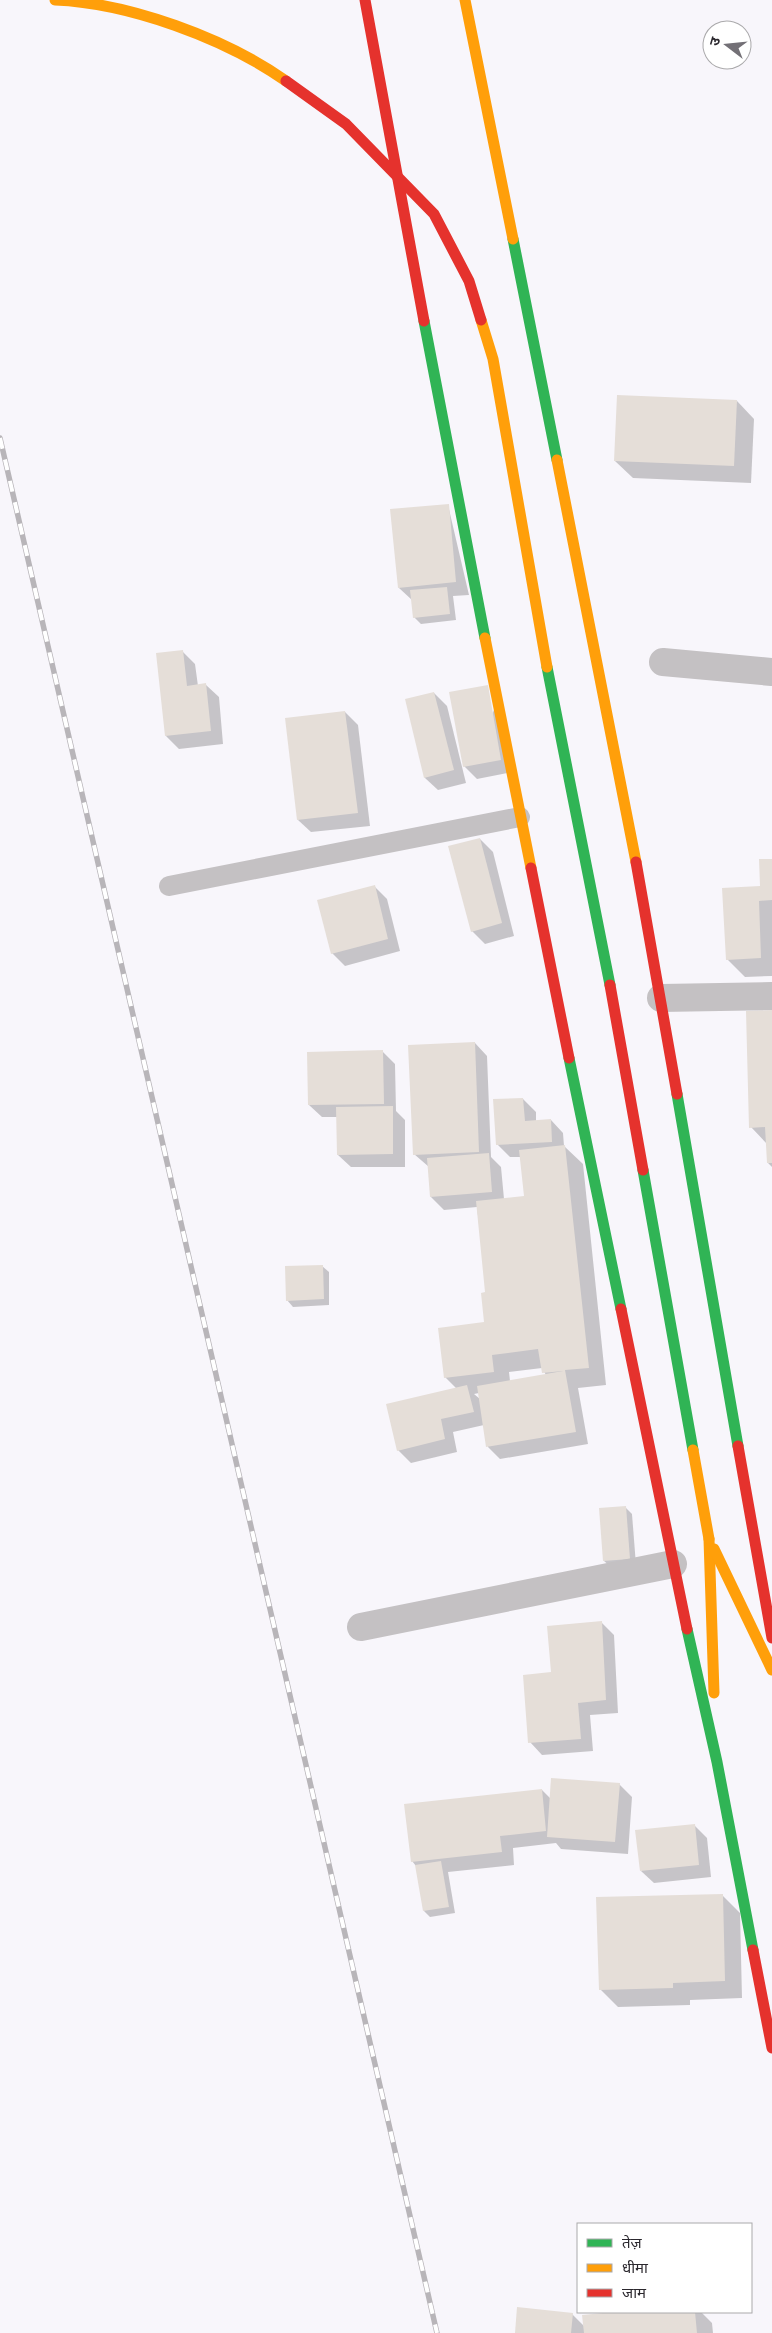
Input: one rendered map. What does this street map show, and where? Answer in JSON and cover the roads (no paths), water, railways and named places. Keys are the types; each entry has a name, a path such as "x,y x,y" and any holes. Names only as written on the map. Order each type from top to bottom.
{"main road":[{"path":"55,0 84,1 186,28 269,69 346,124 434,214 468,281 493,359 542,644 605,960 709,1539 717,1762"},
{"path":"365,0 444,432 520,818 673,1564 765,1974 772,2048"},
{"path":"466,0 634,844 772,1638"},
{"path":"709,1539 772,1670"}],"street":[{"path":"663,662 772,672"},
{"path":"661,998 772,996"},
{"path":"361,1627 673,1564"}],"lane":[{"path":"169,886 520,818"}],"railway":[{"path":"0,438 437,2333"}]}
